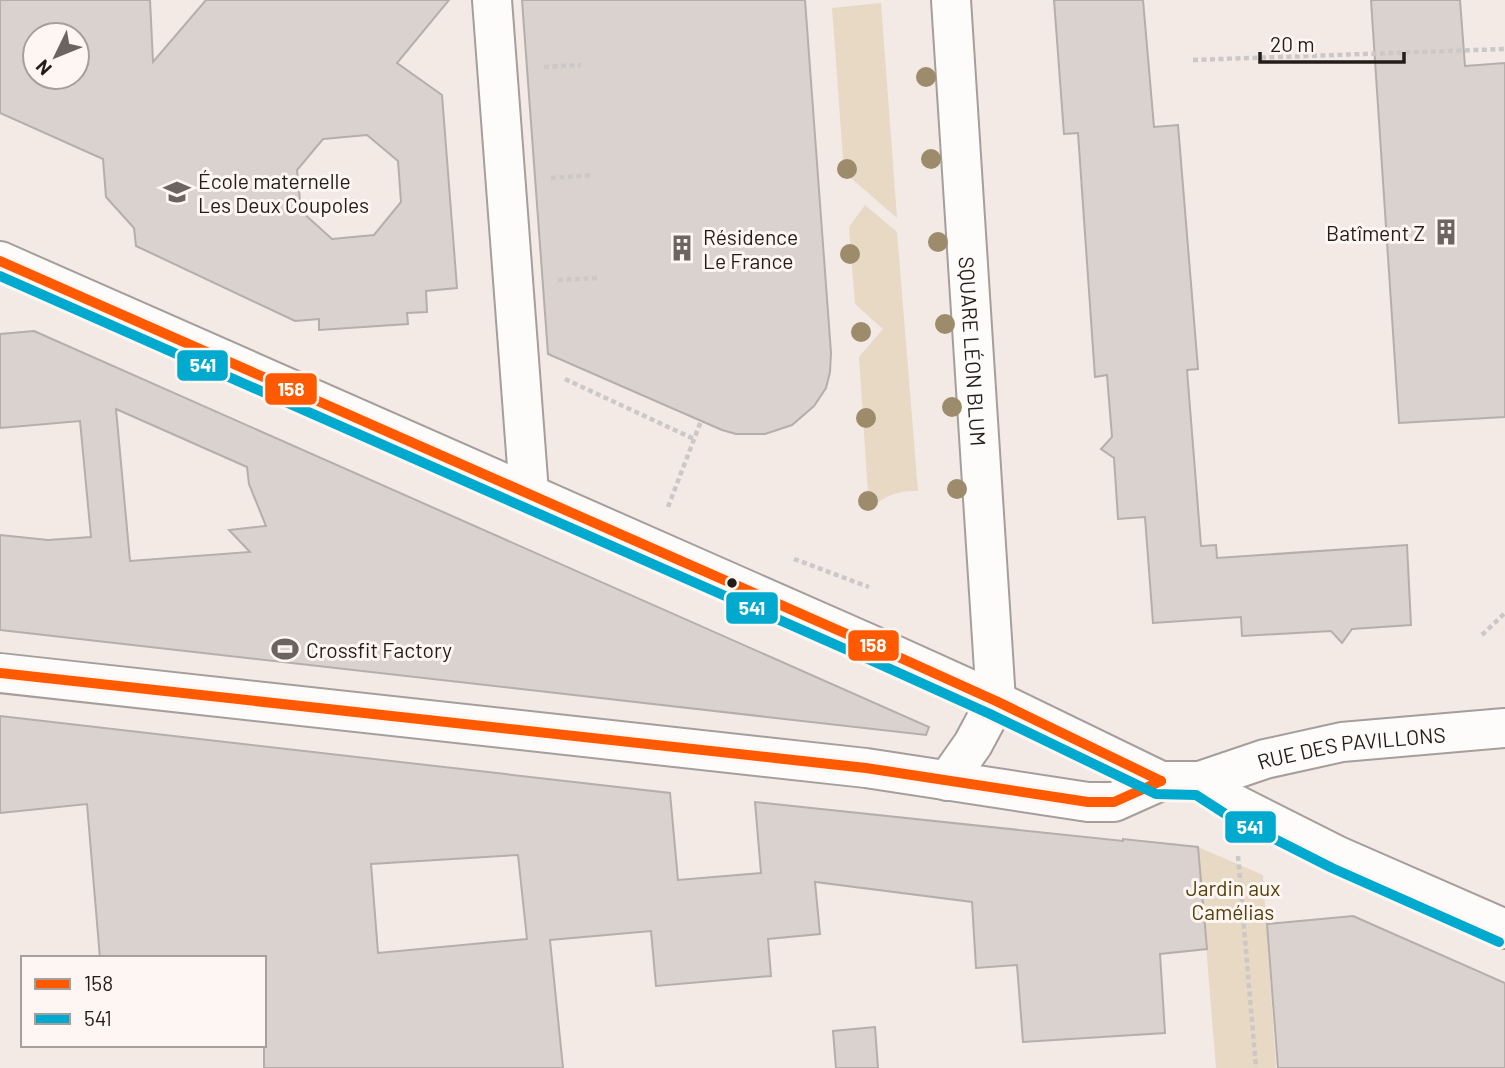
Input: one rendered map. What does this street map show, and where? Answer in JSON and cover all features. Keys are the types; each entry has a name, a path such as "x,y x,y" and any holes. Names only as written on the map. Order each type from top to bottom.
{"street":[{"path":"492,0 529,493"},
{"name":"SQUARE LÉON BLUM","path":"951,0 996,701"},
{"path":"0,261 996,701 1161,781 1200,782 1233,803 1338,856 1505,929"},
{"path":"0,673 866,768 1088,802 1114,802 1161,781"},
{"path":"947,780 973,744 996,701"},
{"name":"RUE DES PAVILLONS","path":"1200,782 1265,759 1342,742 1505,728"}],"path":[{"path":"1193,61 1505,49"},
{"path":"544,68 581,65"},
{"path":"551,178 592,175"},
{"path":"558,280 598,278"},
{"path":"520,358 694,439"},
{"path":"667,511 701,421"},
{"path":"1482,635 1505,613"},
{"path":"1233,803 1256,1068"}],"green space":[{"path":"881,3 897,218 844,172 832,8"},
{"path":"865,205 897,232 918,491 892,495 869,509 859,357 883,329 855,304 849,227"},
{"name":"Jardin aux Camélias","path":"1198,847 1263,875 1276,1068 1216,1068"}],"building":[{"name":"École maternelle Les Deux Coupoles","path":"0,0 150,0 153,62 206,0 449,0 397,63 442,95 457,288 426,291 427,312 407,313 408,324 319,330 319,319 295,321 136,246 134,228 106,197 103,159 0,113","holes":["367,135 398,161 401,202 374,235 332,239 301,211 297,170 323,139"]},
{"name":"Résidence Le France","path":"522,0 805,0 831,353 826,388 814,406 792,425 765,434 736,434 722,430 548,354"},
{"path":"1054,0 1143,0 1154,127 1178,125 1198,369 1187,370 1201,546 1216,545 1217,558 1407,545 1411,625 1352,629 1342,643 1331,631 1242,636 1241,617 1153,623 1145,517 1118,519 1114,458 1101,449 1112,437 1107,375 1095,377 1078,133 1064,134"},
{"name":"Batîment Z","path":"1371,0 1460,0 1465,66 1505,63 1505,417 1399,423"},
{"path":"34,331 929,727 926,735 0,630 0,535 48,540 91,537 80,421 0,428 0,334","holes":["116,409 247,467 249,484 266,526 229,530 250,552 130,561"]},
{"path":"0,716 670,793 678,880 761,873 755,802 1198,847 1207,949 1160,954 1165,1033 1023,1042 1017,965 976,968 972,902 815,882 820,934 768,939 771,976 656,986 651,931 550,940 563,1068 264,1068 266,956 100,956 87,804 0,813","holes":["518,855 527,939 378,953 371,864"]},
{"path":"1353,916 1505,983 1505,1068 1278,1068 1267,924"},
{"path":"875,1027 878,1068 836,1068 833,1031"}],"transit line":[{"name":"158","path":"0,261 883,650 1161,781"},
{"name":"541","path":"0,276 877,663 1156,794 1196,795 1227,815 1332,868 1499,942"},
{"name":"158","path":"0,673 866,768 1088,802 1114,802 1161,781"}],"place":[{"name":"École maternelle Les Deux Coupoles","path":"177,192"},
{"name":"Batîment Z","path":"1446,232"},
{"name":"Résidence Le France","path":"682,248"},
{"name":"Crossfit Factory","path":"285,649"}]}
